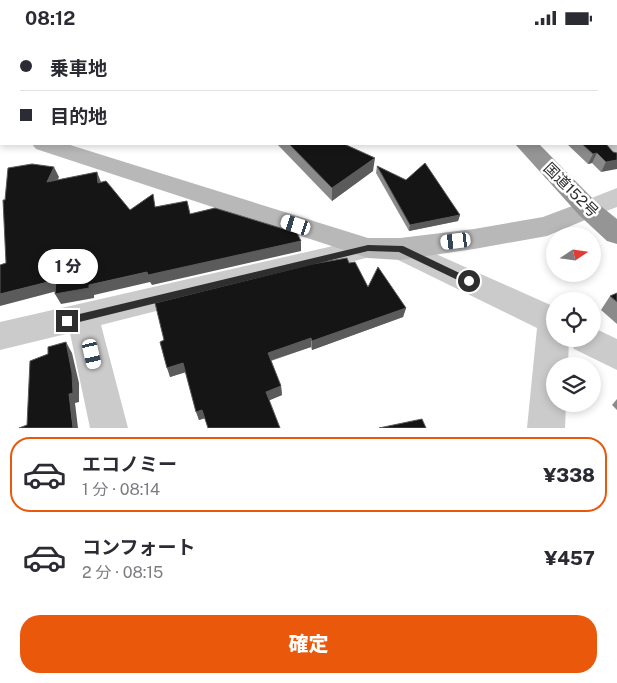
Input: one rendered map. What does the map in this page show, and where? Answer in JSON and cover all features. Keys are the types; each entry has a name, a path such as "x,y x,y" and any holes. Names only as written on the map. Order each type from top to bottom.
{"highway":[{"name":"国道152号","path":"527,145 588,209 617,234"}],"street":[{"path":"47,145 368,248"},
{"path":"609,145 617,157"},
{"path":"0,337 368,248 400,249 474,239 546,226 617,197"},
{"path":"400,249 546,318"},
{"path":"83,317 109,428"},
{"path":"546,428 553,347"},
{"path":"601,347 617,355"}],"building":[{"path":"290,145 346,145 375,158 332,188"},
{"path":"583,145 607,145 613,152 617,153 617,160 606,162 597,153 593,154"},
{"path":"425,163 460,215 410,225 377,166 406,180"},
{"path":"32,164 54,167 47,182 97,172 98,183 106,181 130,210 153,194 155,207 187,201 190,214 215,208 297,233 301,241 148,275 147,272 89,285 89,288 55,294 56,280 0,294 0,265 6,263 3,200 5,200 8,168"},
{"path":"347,258 349,263 355,262 368,287 378,267 406,308 312,341 311,338 268,353 281,386 266,392 280,428 208,428 202,410 196,412 183,363 167,368 160,342 164,340 155,303 312,264"},
{"path":"617,293 617,302 610,296"},
{"path":"66,342 72,373 73,393 69,394 73,428 19,428 27,425 30,361 48,354 48,347"},
{"path":"422,419 426,428 379,428"}],"route":[{"path":"67,321 368,248 400,249 469,281"}]}
